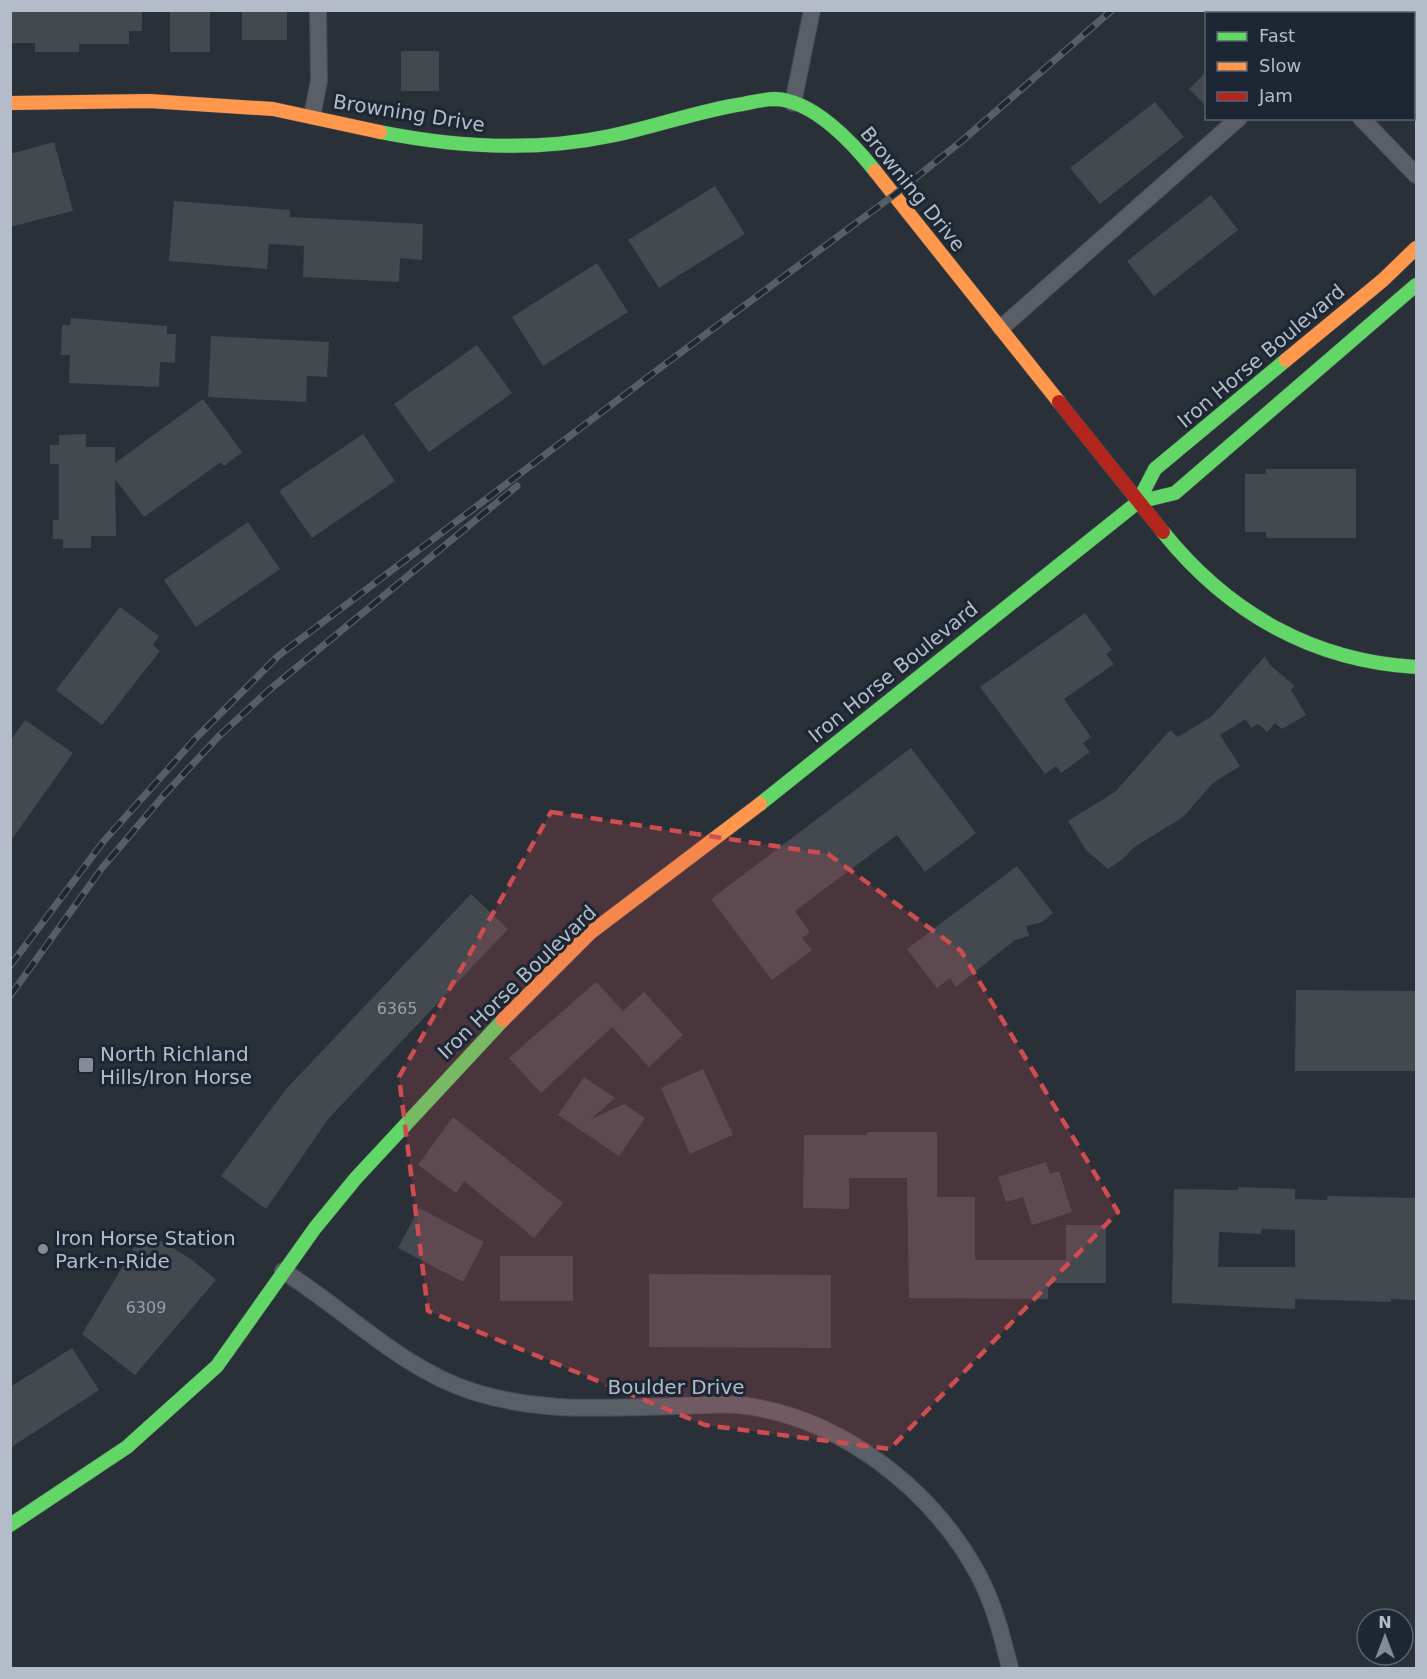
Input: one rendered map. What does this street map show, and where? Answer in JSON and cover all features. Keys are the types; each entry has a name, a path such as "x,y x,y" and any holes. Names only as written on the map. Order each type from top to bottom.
{"street":[{"path":"312,116 320,81 318,10"},
{"path":"793,103 812,10"},
{"name":"Browning Drive","path":"10,103 149,101 273,110 312,116 383,133 472,146 555,145 611,136 751,101 776,99 814,111 859,151 1138,502 1170,541 1219,591 1245,610 1301,642 1330,655 1398,667 1416,667"},
{"path":"1001,328 1237,120"},
{"path":"1363,120 1416,175"},
{"name":"Iron Horse Boulevard","path":"10,1525 127,1447 217,1366 315,1228 409,1118 590,933 736,823 1138,502 1155,469 1383,280 1416,248"},
{"name":"Iron Horse Boulevard","path":"1138,502 1175,493 1416,285"},
{"name":"Boulder Drive","path":"283,1271 408,1360 473,1391 555,1409 739,1405 794,1419 824,1430 865,1452 914,1490 952,1533 979,1575 999,1623 1010,1668"}],"highlighted area":[{"path":"551,812 828,854 961,951 1118,1212 890,1449 705,1425 428,1311 399,1077"}],"building":[{"path":"10,10 142,10 142,31 129,31 129,44 79,44 79,52 35,52 35,43 10,43"},
{"path":"170,10 210,10 210,52 170,52"},
{"path":"242,10 287,10 287,40 242,40"},
{"path":"401,51 439,51 439,91 401,91"},
{"path":"1205,73 1205,105 1189,89"},
{"path":"1155,102 1184,137 1100,204 1070,168"},
{"path":"54,142 73,211 10,227 10,154"},
{"path":"715,186 745,234 659,288 628,240"},
{"path":"1211,195 1238,230 1154,296 1127,261"},
{"path":"174,201 290,210 290,217 423,224 422,260 400,258 399,282 303,277 304,246 269,244 267,269 169,261"},
{"path":"597,263 628,312 543,366 512,317"},
{"path":"71,318 167,326 167,334 176,334 175,363 160,362 159,387 69,383 70,355 61,355 62,325 70,325"},
{"path":"211,336 329,342 327,377 307,376 306,402 208,397"},
{"path":"477,345 512,393 429,452 394,404"},
{"path":"203,399 242,452 224,466 221,462 144,517 115,479 116,536 91,536 91,548 63,548 63,539 53,539 53,520 59,520 59,464 50,464 50,445 59,445 59,435 86,434 86,447 115,447 115,463"},
{"path":"363,434 395,481 312,538 279,491"},
{"path":"1266,469 1356,469 1356,538 1266,538 1266,532 1245,532 1245,474 1266,474"},
{"path":"248,522 280,569 196,627 164,580"},
{"path":"120,607 159,636 153,645 160,651 102,725 56,690"},
{"path":"1085,613 1112,650 1106,654 1114,664 1064,699 1091,737 1083,743 1090,752 1061,773 1056,766 1045,774 980,687"},
{"path":"1265,656 1270,665 1295,686 1291,690 1306,715 1282,729 1275,723 1267,732 1258,724 1251,728 1246,719 1220,735 1240,766 1213,783 1183,817 1133,848 1123,859 1108,869 1086,850 1068,821 1115,792 1170,730 1178,737 1212,716"},
{"path":"25,720 73,753 10,842 10,741"},
{"path":"911,748 976,833 925,872 897,835 795,911 810,932 802,938 812,950 772,980 711,899"},
{"path":"1017,866 1053,913 1042,922 1026,926 1029,936 1015,940 956,987 950,978 937,988 907,949"},
{"path":"471,894 508,929 329,1118 266,1209 221,1176 287,1088"},
{"path":"596,982 623,1011 644,992 683,1035 649,1067 612,1027 541,1093 509,1058"},
{"path":"1296,990 1416,991 1416,1071 1295,1071"},
{"path":"703,1069 733,1135 690,1154 661,1088"},
{"path":"584,1077 615,1098 591,1119 624,1104 645,1118 619,1156 558,1115"},
{"path":"453,1117 563,1203 534,1238 464,1181 456,1193 418,1165"},
{"path":"867,1132 937,1132 937,1197 975,1197 975,1260 1066,1260 1066,1225 1106,1225 1106,1283 1048,1283 1048,1299 909,1298 907,1178 849,1178 849,1209 803,1208 804,1135 867,1135"},
{"path":"1046,1162 1050,1174 1059,1171 1072,1212 1032,1225 1023,1197 1006,1202 998,1177"},
{"path":"1238,1187 1295,1189 1295,1199 1327,1200 1328,1196 1416,1198 1416,1300 1391,1299 1391,1302 1295,1299 1295,1309 1172,1303 1174,1189 1238,1190","holes":["1262,1229 1295,1230 1295,1267 1218,1267 1219,1232 1261,1234"]},
{"path":"419,1208 484,1242 463,1282 398,1248"},
{"path":"144,1231 191,1259 216,1280 135,1375 82,1334"},
{"path":"500,1256 573,1256 573,1301 500,1301"},
{"path":"649,1274 831,1275 831,1348 649,1347"},
{"path":"72,1348 99,1390 10,1448 10,1387"}],"railway":[{"path":"10,966 103,842 194,740 278,656 894,195 963,140 1112,10"},
{"path":"10,996 102,868 164,795 219,736 268,691 517,486"}],"traffic: fast":[{"path":"380,132 466,144 495,146 553,144 610,136 709,111 775,99 789,101 818,115 844,136 875,171"},
{"path":"1138,502 1175,493 1416,285"},
{"path":"760,804 1138,502 1155,469 1286,360"},
{"path":"1163,532 1188,561 1215,586 1244,609 1275,628 1342,655 1378,663 1416,667"},
{"path":"10,1525 127,1447 217,1366 315,1228 356,1178 503,1020"}],"traffic: slow":[{"path":"10,103 149,101 273,109 380,132"},
{"path":"875,171 1059,402"},
{"path":"1286,360 1383,280 1416,248"},
{"path":"503,1020 590,933 760,804"}],"traffic: jam":[{"path":"1059,402 1163,532"}],"place":[{"name":"North Richland Hills/Iron Horse","path":"86,1065"},
{"name":"Iron Horse Station Park-n-Ride","path":"43,1249"}]}
